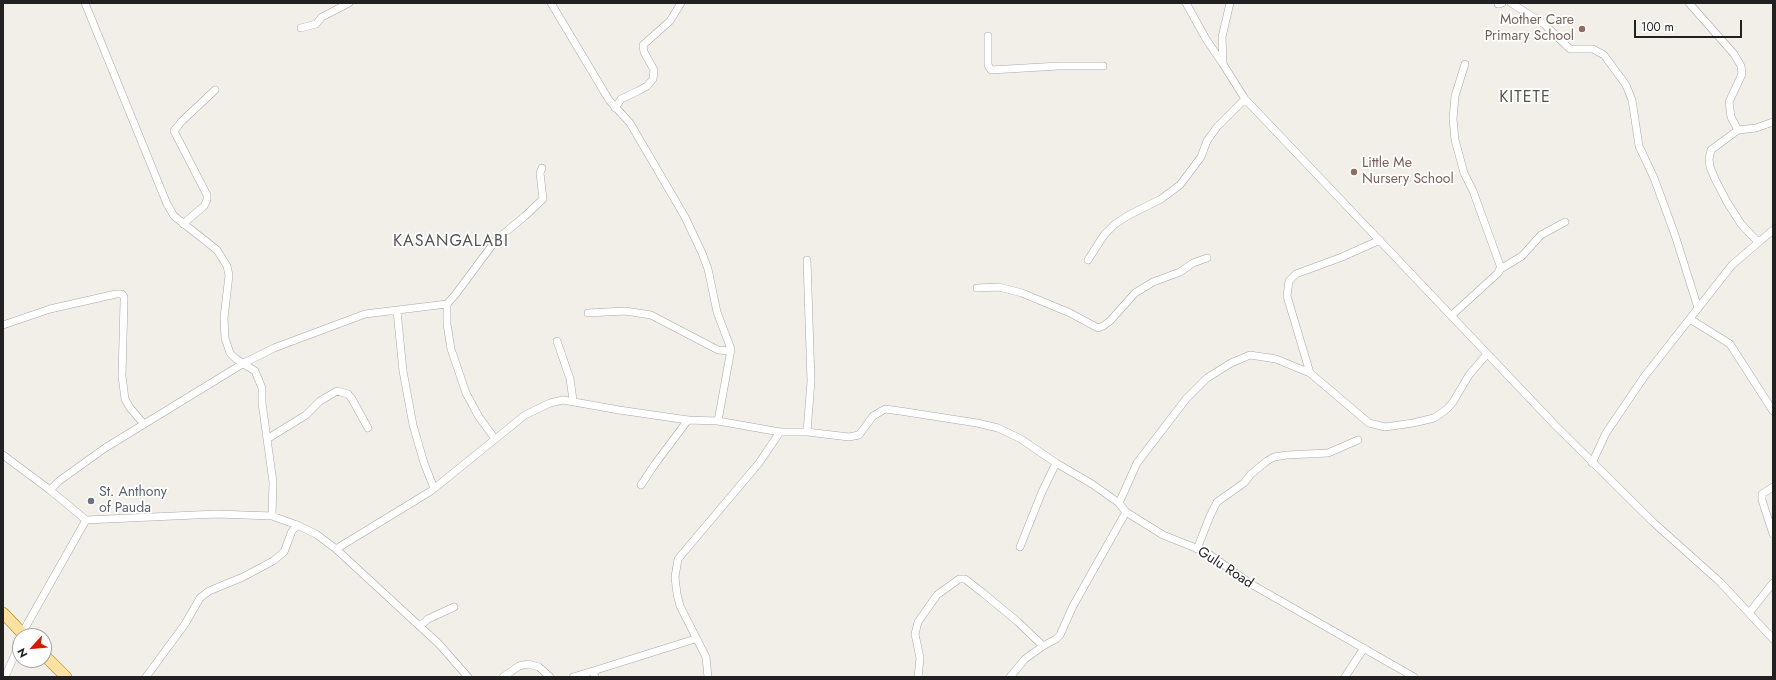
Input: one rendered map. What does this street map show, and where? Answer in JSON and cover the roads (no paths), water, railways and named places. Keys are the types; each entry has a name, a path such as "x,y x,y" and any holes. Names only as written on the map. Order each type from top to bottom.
{"main road":[{"path":"3,613 15,628"},
{"path":"52,663 66,677"}],"street":[{"path":"85,3 167,204 174,216 217,250 227,266 229,275 224,318 225,338 230,352 236,359 255,371 262,388 262,403 272,482 272,516"},
{"path":"301,28 316,24 322,17 348,3"},
{"path":"551,3 615,108 630,123 685,217 702,253 708,269 717,312 728,338 731,351 718,421"},
{"path":"615,108 621,99 638,92 647,86 652,79 654,70 644,52 643,46 670,21 681,3"},
{"path":"1186,3 1206,39 1245,99 1592,463 1654,523 1720,582 1773,639"},
{"path":"1223,64 1222,37 1230,3"},
{"path":"1511,3 1544,24 1570,49 1593,49 1604,54 1626,85 1632,100 1639,146 1654,178 1675,235 1698,308"},
{"path":"1689,3 1734,54 1741,66 1742,74 1729,102 1730,116 1738,130"},
{"path":"988,36 988,65 991,70 1059,66 1103,66"},
{"path":"1465,64 1455,96 1455,140 1464,173 1473,191 1498,257 1501,268 1499,270"},
{"path":"183,224 204,206 207,200 207,195 174,131 182,121 215,90"},
{"path":"1088,260 1104,235 1115,224 1129,215 1161,199 1180,185 1201,157 1207,141 1217,127 1245,99"},
{"path":"1758,242 1741,224 1718,185 1710,167 1709,159 1712,150 1738,130 1756,128 1773,122"},
{"path":"50,490 59,481 105,448 244,363 274,348 365,314 447,304 496,240 543,199 540,172 542,168"},
{"path":"1452,315 1499,270 1522,256 1541,236 1565,222"},
{"path":"1592,463 1606,433 1644,377 1732,265 1773,230"},
{"path":"1310,373 1287,296 1289,281 1296,274 1342,257 1380,240"},
{"path":"977,288 999,287 1022,293 1070,313 1098,328 1110,321 1135,293 1153,282 1180,272 1193,263 1208,258"},
{"path":"806,260 811,366 807,432"},
{"path":"3,325 50,309 116,294 122,294 124,297 124,302 122,376 125,399 130,408 144,424"},
{"path":"447,304 447,324 451,349 466,393 479,417 494,439"},
{"path":"397,311 403,371 413,425 424,463 434,488"},
{"path":"588,313 625,311 651,315 718,350 731,351"},
{"path":"1690,319 1730,344 1773,411"},
{"path":"336,550 434,488 525,415 563,400 573,400 570,379 557,341"},
{"path":"1119,503 1125,487 1141,457 1186,399 1206,378 1231,363 1250,355 1276,359 1310,373 1341,397 1355,412 1369,423 1385,427 1414,423 1434,418 1447,409 1453,402 1469,374 1487,354"},
{"path":"267,438 306,415 320,401 337,391 348,394 368,428"},
{"name":"Gulu Road","path":"573,400 619,410 688,420 718,421 780,432 807,432 849,437 859,434 873,416 885,409 947,417 998,428 1021,439 1056,463 1092,484 1119,503 1126,512 1163,535 1206,552 1251,584 1414,677"},
{"path":"641,485 688,420"},
{"path":"708,677 706,657 695,639 680,606 675,577 678,559 759,463 780,432"},
{"path":"1197,549 1217,502 1244,483 1251,474 1267,461 1274,457 1287,455 1328,453 1358,440"},
{"path":"3,454 86,520 218,514 272,516 316,534 336,550 420,626 439,644 468,677"},
{"path":"1020,547 1042,492 1056,463"},
{"path":"1773,487 1762,494 1762,500 1773,534"},
{"path":"1010,677 1025,659 1060,635 1077,599 1126,512"},
{"path":"26,628 86,520"},
{"path":"146,677 185,624 200,598 209,591 243,577 284,552 292,531 297,525"},
{"path":"918,677 920,658 915,634 918,622 937,595 959,579 965,579 983,592 1043,646"},
{"path":"1748,613 1773,583"},
{"path":"420,626 428,619 454,607"},
{"path":"573,677 594,674 695,639"},
{"path":"1345,677 1364,648"},
{"path":"5,677 12,661"},
{"path":"503,677 519,666 528,664 539,668 550,677"}],"place":[{"name":"Mother Care Primary School","path":"1582,29"},
{"name":"Little Me Nursery School","path":"1354,172"},
{"name":"St. Anthony of Pauda","path":"91,501"}],"district":[{"name":"KITETE","path":"1525,98"},
{"name":"KASANGALABI","path":"451,242"}]}
